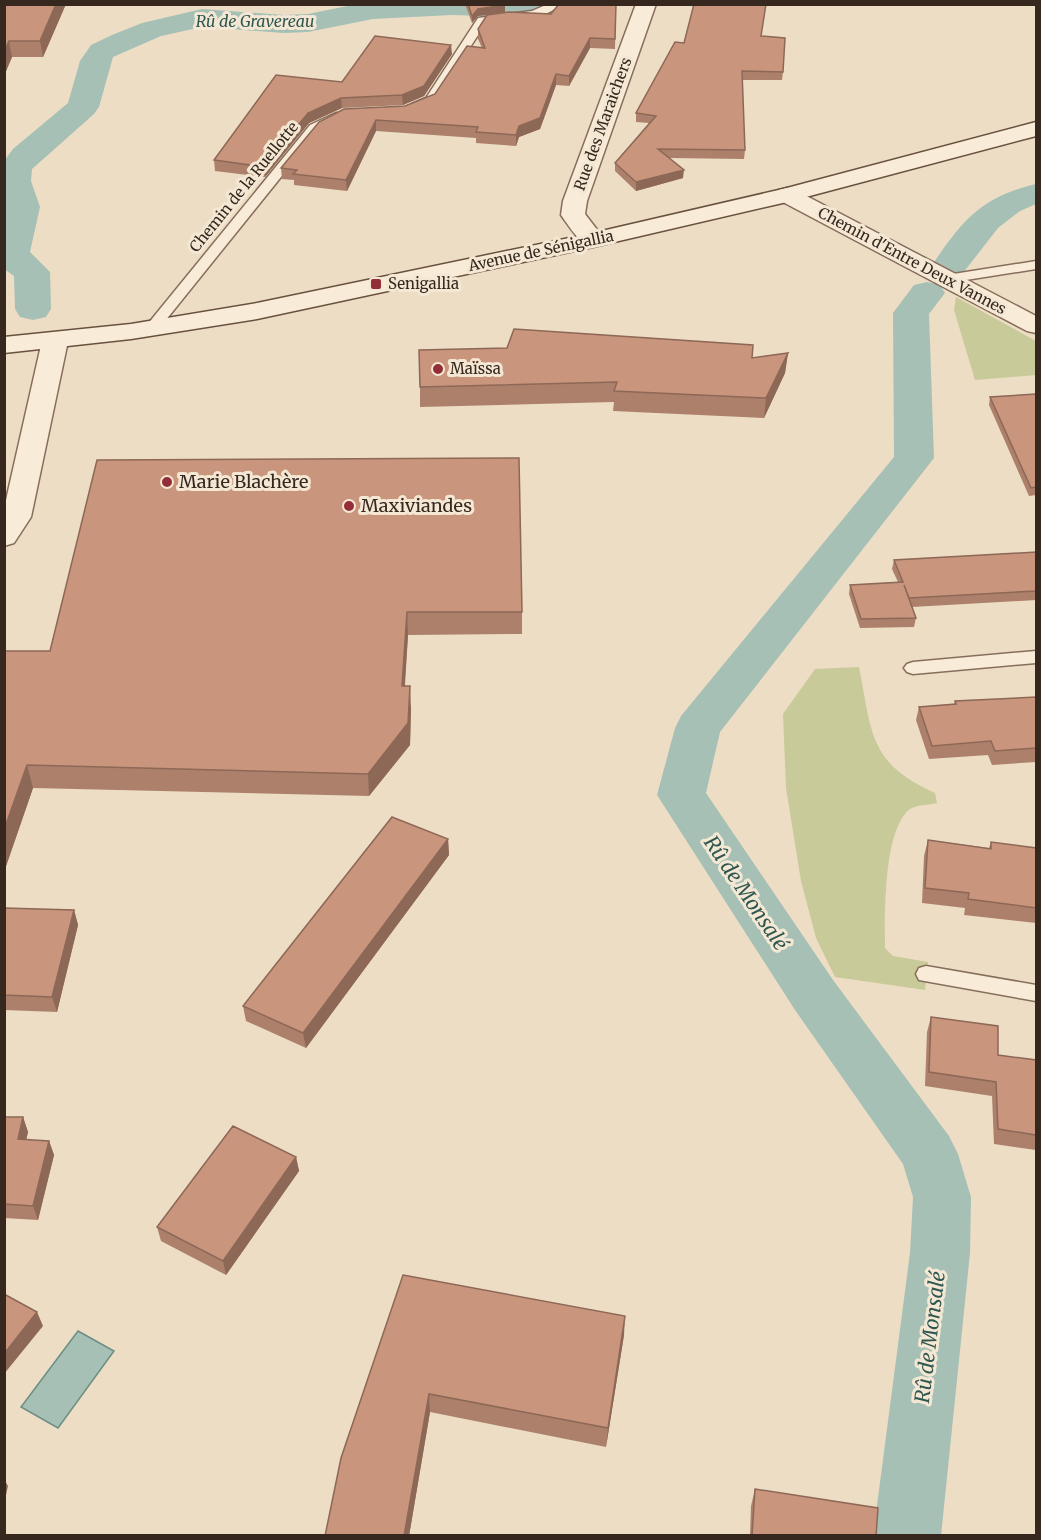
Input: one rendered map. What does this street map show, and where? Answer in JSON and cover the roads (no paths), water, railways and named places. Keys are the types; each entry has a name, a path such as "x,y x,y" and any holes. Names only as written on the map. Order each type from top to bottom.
{"main road":[{"name":"Rue des Maraichers","path":"593,240 573,215 575,201 646,4"},
{"name":"Avenue de Sénigallia","path":"155,324 218,319 593,240 787,195 1036,129"},
{"name":"Chemin d'Entre Deux Vannes","path":"787,195 1036,326"},
{"path":"4,334 121,320 155,324"},
{"path":"4,345 55,341 155,324"},
{"path":"4,537 17,517 55,341"}],"lane":[{"path":"405,110 430,100 482,20 496,16 541,12 551,9 555,4"},
{"name":"Chemin de la Ruellotte","path":"155,324 314,128 342,114 353,114"},
{"path":"947,279 1036,265"},
{"path":"913,668 1036,657"},
{"path":"926,974 1036,993"}],"waterway":[{"name":"Rû de Gravereau","path":"33,309 32,272 14,259 12,252 23,207 14,181 16,168 25,156 83,107 95,61 102,51 152,29 202,18 284,24 308,23 373,10 452,6 519,8 536,4"},
{"name":"Rû de Monsalé","path":"950,265 986,220 1008,204 1036,194"},
{"name":"Rû de Monsalé","path":"907,1536 940,1253 942,1197 929,1154 814,995 681,795 698,728 914,458 911,313 927,293"}],"place":[{"name":"Senigallia","path":"376,284"},
{"name":"Maïssa","path":"438,369"},
{"name":"Marie Blachère","path":"167,482"},
{"name":"Maxiviandes","path":"349,506"}]}
